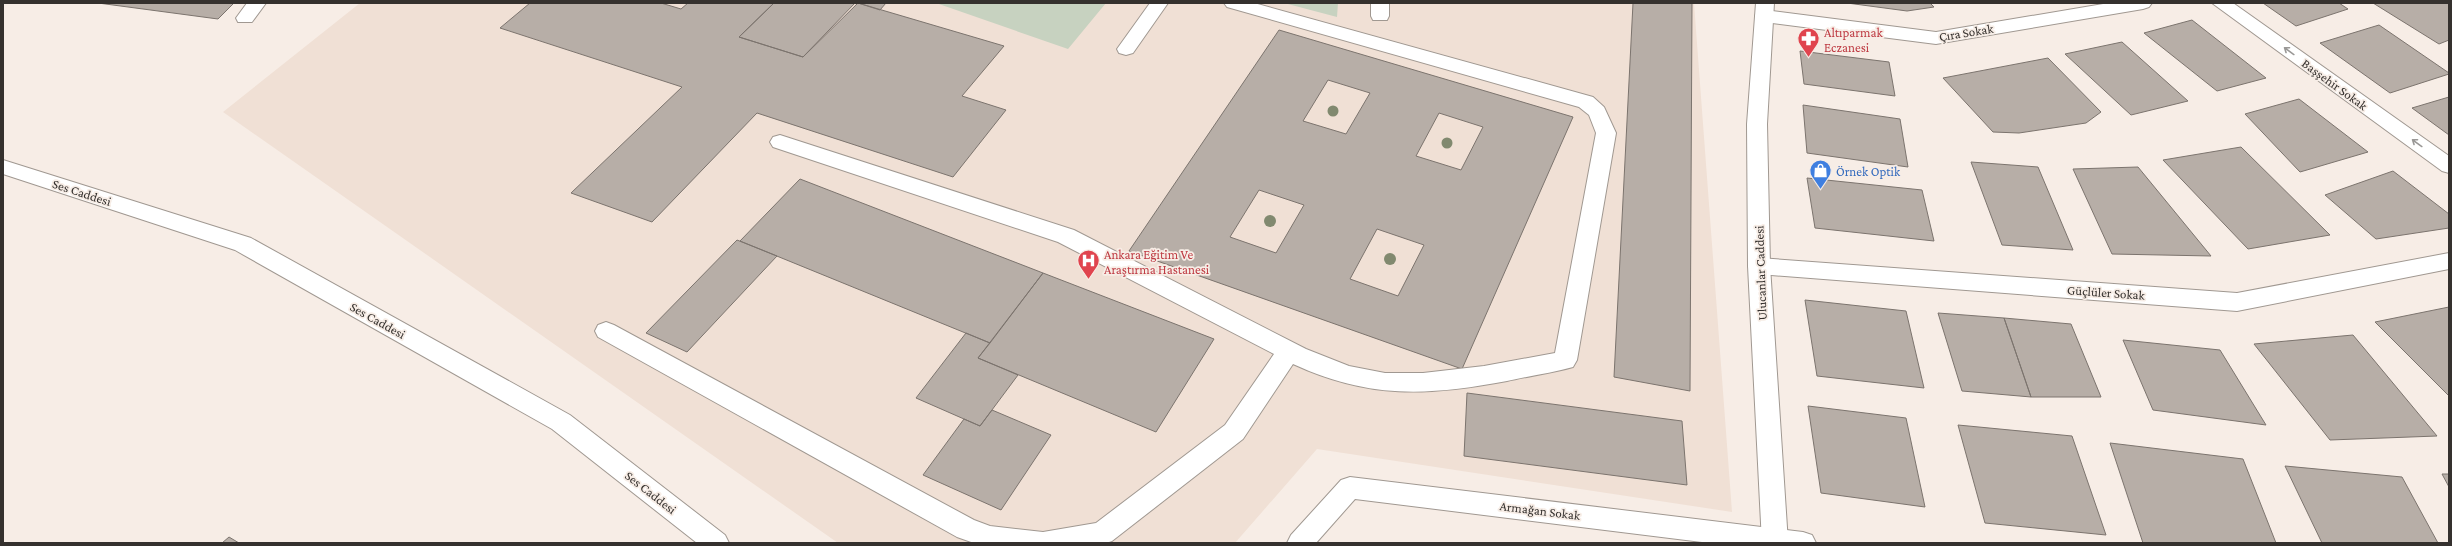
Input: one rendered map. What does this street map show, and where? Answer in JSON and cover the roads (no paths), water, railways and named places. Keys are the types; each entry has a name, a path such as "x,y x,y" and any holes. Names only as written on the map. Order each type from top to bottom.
{"street":[{"path":"245,18 257,3"},
{"path":"1126,49 1158,3"},
{"path":"780,142 1066,236 1266,338 1288,352 1337,372 1369,380 1402,383 1480,377 1565,360 1606,133 1596,112 1586,102 1233,3"},
{"name":"Çıra Sokak","path":"1765,9 1936,38 2143,3"},
{"name":"Başşehir Sokak","path":"2221,3 2449,166"},
{"name":"Ulucanlar Caddesi","path":"1765,9 1757,124 1759,266 1775,541"},
{"name":"Ses Caddesi","path":"3,167 243,244 561,422 716,543"},
{"name":"Güçlüler Sokak","path":"1759,266 2237,302 2449,261"},
{"path":"606,331 966,529 990,537 1036,543 1073,540 1103,533 1234,432 1288,352"},
{"name":"Armağan Sokak","path":"1300,543 1350,488 1775,541 1803,543"}],"place":[{"name":"Altıparmak Eczanesi","path":"1808,58"},
{"name":"Örnek Optik","path":"1820,190"},
{"name":"Ankara Eğitim Ve Araştırma Hastanesi","path":"1089,280"}]}
